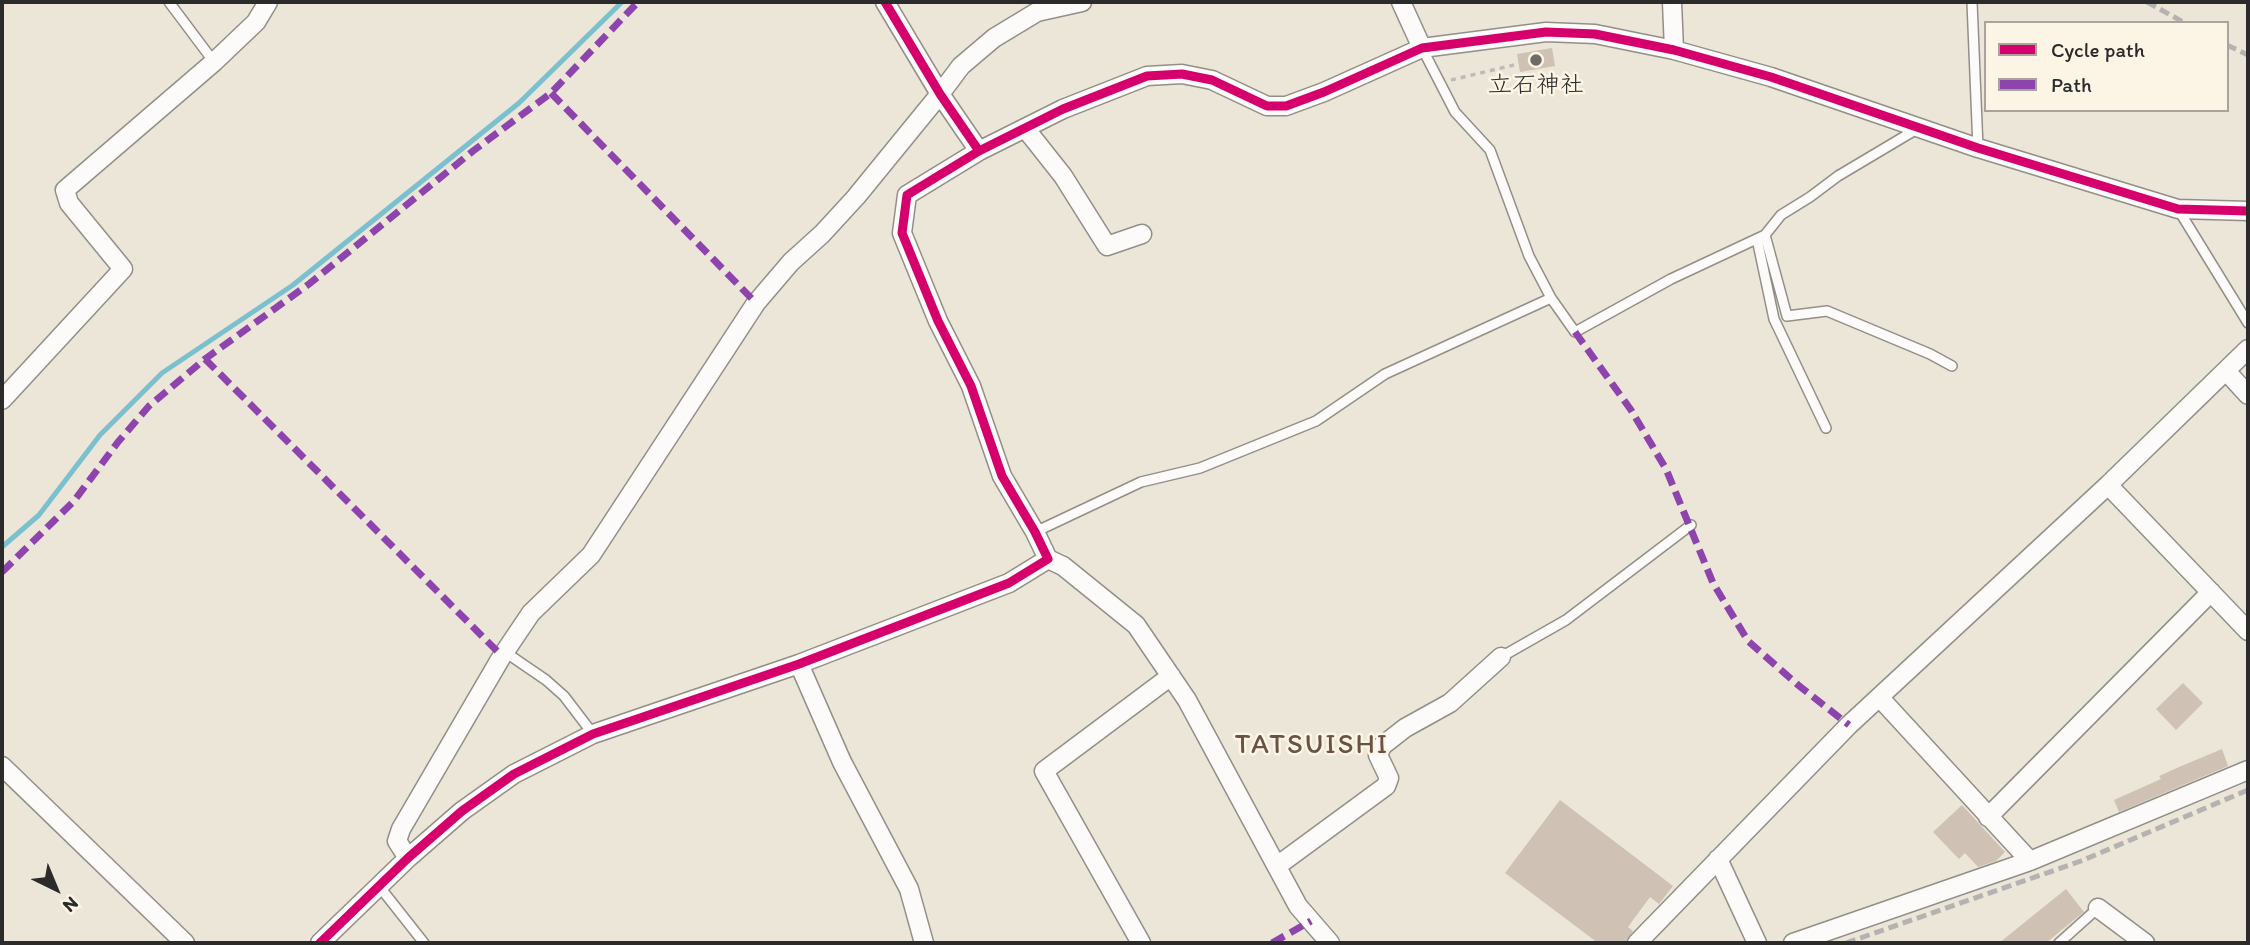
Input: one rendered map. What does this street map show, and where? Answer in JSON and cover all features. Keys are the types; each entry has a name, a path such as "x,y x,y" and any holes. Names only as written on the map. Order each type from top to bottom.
{"street":[{"path":"2,400 123,269 69,203 65,190 214,62 256,22 268,2"},
{"path":"885,2 940,94 979,151"},
{"path":"408,858 397,841 401,829 505,652 531,613 591,555 756,303 791,262 822,234 856,197 961,66 994,38 1037,12 1082,2"},
{"path":"1401,2 1422,48"},
{"path":"1672,2 1674,50"},
{"path":"1330,943 1298,905 1187,700 1136,625 1063,566 1048,559 1002,476 971,386 938,321 902,233 906,195 979,151 1063,109 1147,76 1182,74 1212,80 1267,106 1286,106 1422,48 1546,32 1595,34 1674,50 1771,77 1978,148 2178,209 2248,211"},
{"path":"1025,128 1063,176 1107,246 1142,234"},
{"path":"1637,943 1849,725 2108,485 2248,349"},
{"path":"2226,371 2248,395"},
{"path":"2108,485 2248,631"},
{"path":"320,943 408,858 462,811 514,774 593,734 799,664 1009,583 1048,559"},
{"path":"1988,817 2211,592"},
{"path":"1277,866 1387,786 1389,778 1378,755 1382,746 1405,728 1450,703 1501,657"},
{"path":"799,664 842,762 909,889 924,943"},
{"path":"1141,943 1045,771 1171,676"},
{"path":"1880,698 2029,861"},
{"path":"2,766 185,943"},
{"path":"1793,943 2029,861 2248,770"},
{"path":"1718,859 1757,943"},
{"path":"2098,908 2145,943"}],"lane":[{"path":"169,2 214,62"},
{"path":"1972,2 1978,148"},
{"path":"1422,48 1455,112 1490,149 1529,256 1551,298 1575,332 1671,279 1761,237 1781,215 1838,176 1919,128"},
{"path":"2178,209 2248,323"},
{"path":"1761,237 1787,316 1827,311 1952,366"},
{"path":"1761,237 1774,319 1826,428"},
{"path":"1035,532 1141,482 1200,468 1316,421 1385,374 1551,298"},
{"path":"1501,657 1566,620 1691,526"},
{"path":"505,652 564,696 593,734"},
{"path":"379,886 424,943"},
{"path":"2059,943 2098,908"}],"path":[{"path":"1440,83 1514,65"}],"building":[{"name":"立石神社","path":"1552,48 1555,66 1520,72 1517,54"},
{"path":"2183,683 2203,703 2176,730 2156,709"},
{"path":"2222,749 2228,766 2119,812 2114,800 2161,779 2159,776"},
{"path":"1560,800 1673,886 1659,904 1650,897 1628,927 1633,931 1625,943 1598,943 1505,873"},
{"path":"1962,805 2005,852 1996,861 1978,867 1965,853 1959,859 1933,832"},
{"path":"2066,889 2084,912 2046,943 1999,943"}],"waterway":[{"path":"2,547 39,515 100,435 162,373 293,285 519,103 622,2"}],"railway":[{"path":"2147,2 2181,21"},
{"path":"2229,46 2248,55"},
{"path":"1846,943 2081,861 2248,790"}],"marked path":[{"path":"2,572 74,501 149,406 205,359 309,284 473,151 551,93 638,2"},
{"path":"551,93 756,303"},
{"path":"1575,332 1631,410 1666,469 1713,583 1748,641 1849,725"},
{"path":"205,359 502,656"},
{"path":"1272,943 1311,921"}],"cycle path":[{"path":"320,943 408,858 462,811 514,774 593,734 799,664 1009,583 1048,559 1002,476 971,386 938,321 902,233 907,195 979,151 940,94 885,2"},
{"path":"979,151 1063,109 1147,76 1182,74 1212,80 1267,106 1286,106 1422,48 1546,32 1595,34 1674,50 1771,77 1978,148 2178,209 2248,211"}],"place":[{"name":"立石神社","path":"1536,60"}],"district":[{"name":"TATSUISHI","path":"1312,746"}]}
